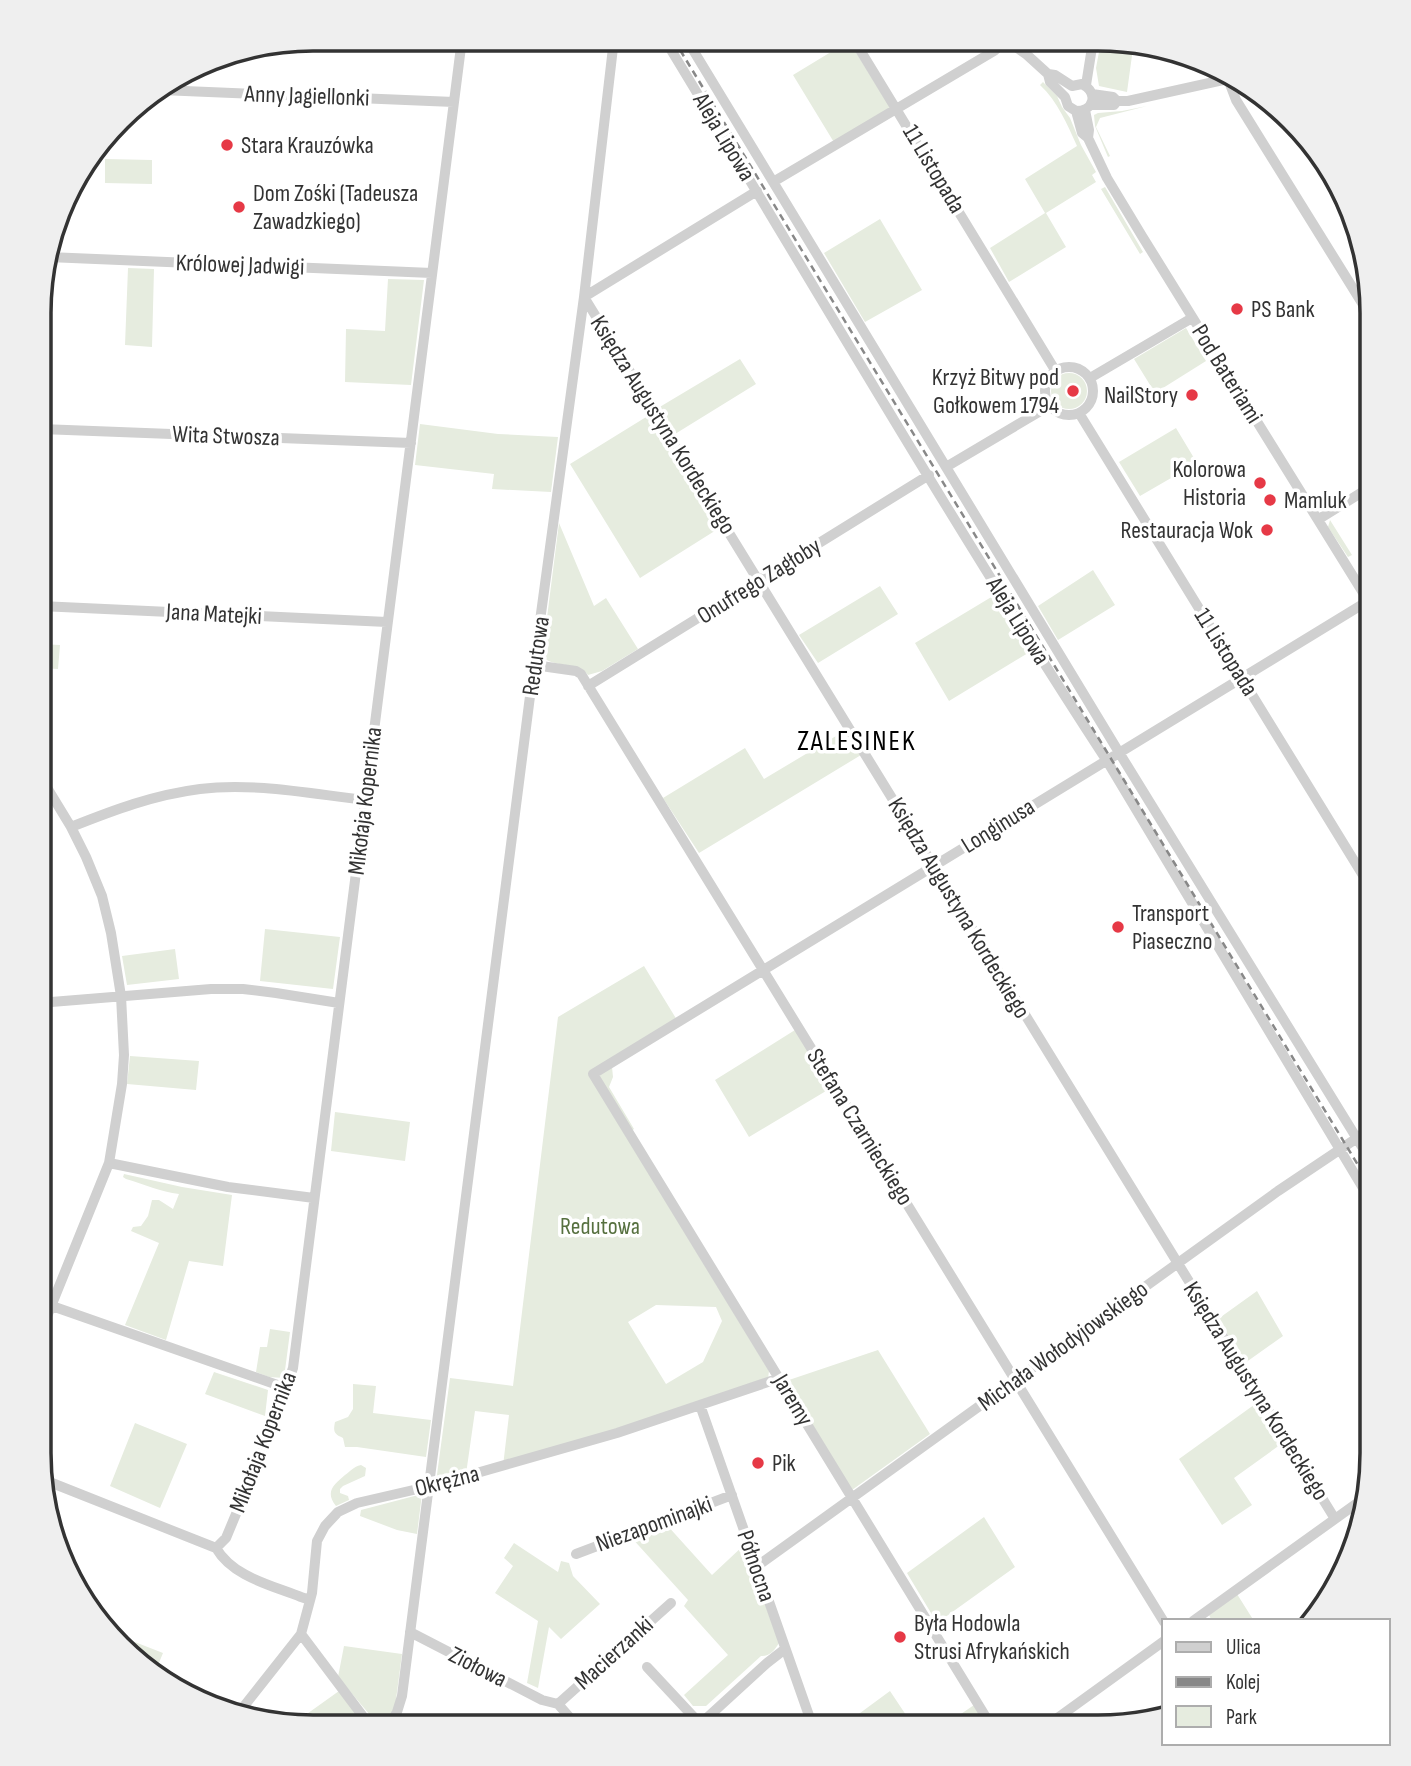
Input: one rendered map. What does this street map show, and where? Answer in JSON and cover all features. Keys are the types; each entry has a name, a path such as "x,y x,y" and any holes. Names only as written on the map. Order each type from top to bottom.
{"street":[{"name":"Mikołaja Kopernika","path":"216,1548 226,1538 271,1430 293,1368 460,51"},
{"name":"Redutowa","path":"395,1715 402,1696 534,665 584,297 613,51"},
{"name":"Aleja Lipowa","path":"672,51 1063,694 1107,761 1360,1183"},
{"name":"Aleja Lipowa","path":"694,51 1120,754 1360,1143"},
{"name":"11 Listopada","path":"861,51 1055,370"},
{"path":"773,182 994,51"},
{"path":"1021,51 1048,74 1050,82 1065,97 1068,106 1086,101 1112,105 1117,101 1220,81"},
{"name":"Pod Bateriami","path":"1092,51 1086,101 1088,138 1107,178 1360,587"},
{"path":"1048,74 1055,75 1072,86"},
{"path":"1065,97 1072,86 1079,84 1086,101"},
{"path":"1233,88 1236,100 1360,298"},
{"name":"Anny Jagiellonki","path":"174,91 454,102"},
{"path":"584,297 757,191"},
{"name":"Królowej Jadwigi","path":"57,257 432,273"},
{"name":"Księdza Augustyna Kordeckiego","path":"584,297 1335,1520"},
{"path":"1090,378 1192,318"},
{"path":"1073,367 1082,370 1090,378 1093,394 1087,408 1069,415 1058,413 1049,406 1044,387 1046,380 1055,370 1073,367"},
{"path":"946,467 1049,406"},
{"name":"11 Listopada","path":"1079,413 1360,871"},
{"name":"Wita Stwosza","path":"51,429 411,443"},
{"name":"Onufrego Zagłoby","path":"588,686 929,475"},
{"path":"1319,519 1360,493"},
{"name":"Jana Matejki","path":"51,607 387,622"},
{"name":"Longinusa","path":"593,1074 1099,764 1360,610"},
{"name":"Stefana Czarnieckiego","path":"534,665 581,674 1162,1619"},
{"path":"71,827 132,803 165,794 202,789 257,788 365,800"},
{"path":"51,794 71,827 102,896 121,996 124,1055 109,1163 52,1306 286,1388"},
{"path":"51,1002 211,989 243,989 339,1003"},
{"name":"Jaremy","path":"593,1074 985,1715"},
{"name":"Michała Wołodyjowskiego","path":"756,1567 1278,1191 1360,1136"},
{"path":"109,1163 228,1187 314,1198"},
{"name":"Okrężna","path":"244,1706 301,1634 310,1600 317,1541 338,1511 357,1503 504,1467 617,1433 779,1378"},
{"name":"Północna","path":"700,1405 809,1715"},
{"path":"52,1483 216,1548 228,1564 239,1572 310,1600"},
{"name":"Niezapominajki","path":"576,1553 732,1495"},
{"path":"1196,1619 1355,1505"},
{"name":"Macierzanki","path":"558,1704 671,1603"},
{"name":"Ziołowa","path":"410,1632 542,1700 558,1704 568,1715"},
{"path":"301,1634 362,1715"},
{"path":"1062,1715 1162,1642"},
{"path":"712,1715 767,1662 785,1649"},
{"path":"647,1667 690,1715"}],"green space":[{"path":"833,51 855,51 891,109 835,144 793,75"},
{"path":"1099,51 1132,53 1127,92 1099,86 1096,68"},
{"path":"1043,82 1057,96 1070,118 1096,172 1092,175 1096,182 1046,213 1066,247 1009,282 990,248 1045,213 1025,179 1077,146 1057,106 1040,85"},
{"path":"1147,106 1100,118 1096,127 1110,156 1108,157 1095,126 1094,115"},
{"path":"105,159 152,160 152,184 105,183"},
{"path":"1105,187 1143,252 1140,254 1101,189"},
{"path":"880,219 922,290 865,322 824,253"},
{"path":"128,268 154,269 152,347 125,345"},
{"path":"388,279 424,280 411,385 345,382 346,329 385,331"},
{"path":"1186,328 1206,361 1155,393 1134,359"},
{"path":"740,359 756,384 675,434 658,408"},
{"path":"1069,373 1082,378 1087,391 1082,404 1069,409 1056,404 1051,391 1056,378"},
{"path":"651,414 721,527 640,578 570,464"},
{"path":"420,424 498,434 558,437 551,492 492,489 494,474 415,465"},
{"path":"1176,428 1197,463 1140,496 1119,462"},
{"path":"1330,520 1352,555 1348,557 1328,527"},
{"path":"559,523 594,606 606,598 638,649 602,671 588,675 579,668 551,662 542,657"},
{"path":"1093,570 1115,605 1058,640 1038,606"},
{"path":"880,586 898,614 818,663 799,635"},
{"path":"998,593 1033,650 949,701 915,643"},
{"path":"51,645 60,645 58,669 51,669"},
{"path":"846,730 861,755 699,853 663,798 745,748 764,779"},
{"path":"265,929 340,937 333,989 260,981"},
{"path":"175,949 179,979 127,985 122,956"},
{"name":"Redutowa","path":"644,966 677,1020 588,1074 769,1371 768,1379 503,1466 509,1415 475,1411 466,1474 436,1482 450,1378 513,1386 558,1017","holes":["656,1305 716,1307 722,1321 703,1362 666,1384 628,1322"]},
{"path":"795,1030 831,1088 749,1137 715,1080"},
{"path":"130,1056 199,1061 196,1090 127,1084"},
{"path":"612,1067 613,1077 609,1087 634,1129 631,1131 599,1077"},
{"path":"335,1112 410,1122 405,1161 331,1151"},
{"path":"124,1174 232,1195 223,1266 189,1261 166,1340 125,1325 159,1243 131,1231 133,1227 141,1226 148,1216 152,1200 159,1200 173,1209 179,1194 126,1179"},
{"path":"1257,1291 1283,1336 1245,1363 1218,1319"},
{"path":"270,1329 290,1332 284,1378 269,1377 256,1372 260,1347 267,1347"},
{"path":"878,1350 930,1434 852,1490 786,1381"},
{"path":"214,1372 268,1390 265,1416 205,1394"},
{"path":"353,1384 376,1386 373,1413 431,1420 426,1457 345,1447 343,1438 335,1432 334,1425 335,1422 348,1417 353,1409"},
{"path":"1258,1402 1284,1442 1234,1478 1252,1505 1222,1525 1179,1459"},
{"path":"135,1423 187,1444 160,1508 110,1486"},
{"path":"361,1465 366,1468 365,1476 340,1489 340,1493 348,1496 349,1500 336,1506 331,1496 332,1488 345,1475"},
{"path":"422,1494 417,1534 397,1530 360,1516 361,1510"},
{"path":"984,1517 1015,1567 937,1623 907,1573"},
{"path":"666,1524 712,1575 744,1545 779,1643 772,1652 761,1656 706,1706 693,1706 684,1695 728,1655 684,1606 688,1600 630,1536"},
{"path":"514,1543 558,1572 561,1561 569,1563 573,1576 600,1604 561,1639 549,1627 538,1688 527,1683 538,1621 495,1593 513,1566 504,1558"},
{"path":"1237,1594 1253,1619 1211,1619 1209,1615"},
{"path":"127,1639 163,1653 158,1665"},
{"path":"344,1646 402,1654 395,1707 390,1715 370,1715 338,1677"},
{"path":"339,1691 357,1715 313,1715 305,1715"},
{"path":"890,1691 906,1715 857,1715"},
{"path":"974,1705 980,1715 959,1715"}],"railway":[{"path":"681,51 1360,1168"}],"place":[{"name":"Stara Krauzówka","path":"227,145"},
{"name":"Dom Zośki (Tadeusza Zawadzkiego)","path":"239,207"},
{"name":"PS Bank","path":"1237,309"},
{"name":"Krzyż Bitwy pod Gołkowem 1794","path":"1073,391"},
{"name":"NailStory","path":"1192,395"},
{"name":"Kolorowa Historia","path":"1260,483"},
{"name":"Mamluk","path":"1270,500"},
{"name":"Restauracja Wok","path":"1267,530"},
{"name":"Transport Piaseczno","path":"1118,927"},
{"name":"Pik","path":"758,1463"},
{"name":"Była Hodowla Strusi Afrykańskich","path":"900,1637"}],"district":[{"name":"ZALESINEK","path":"857,741"}]}
